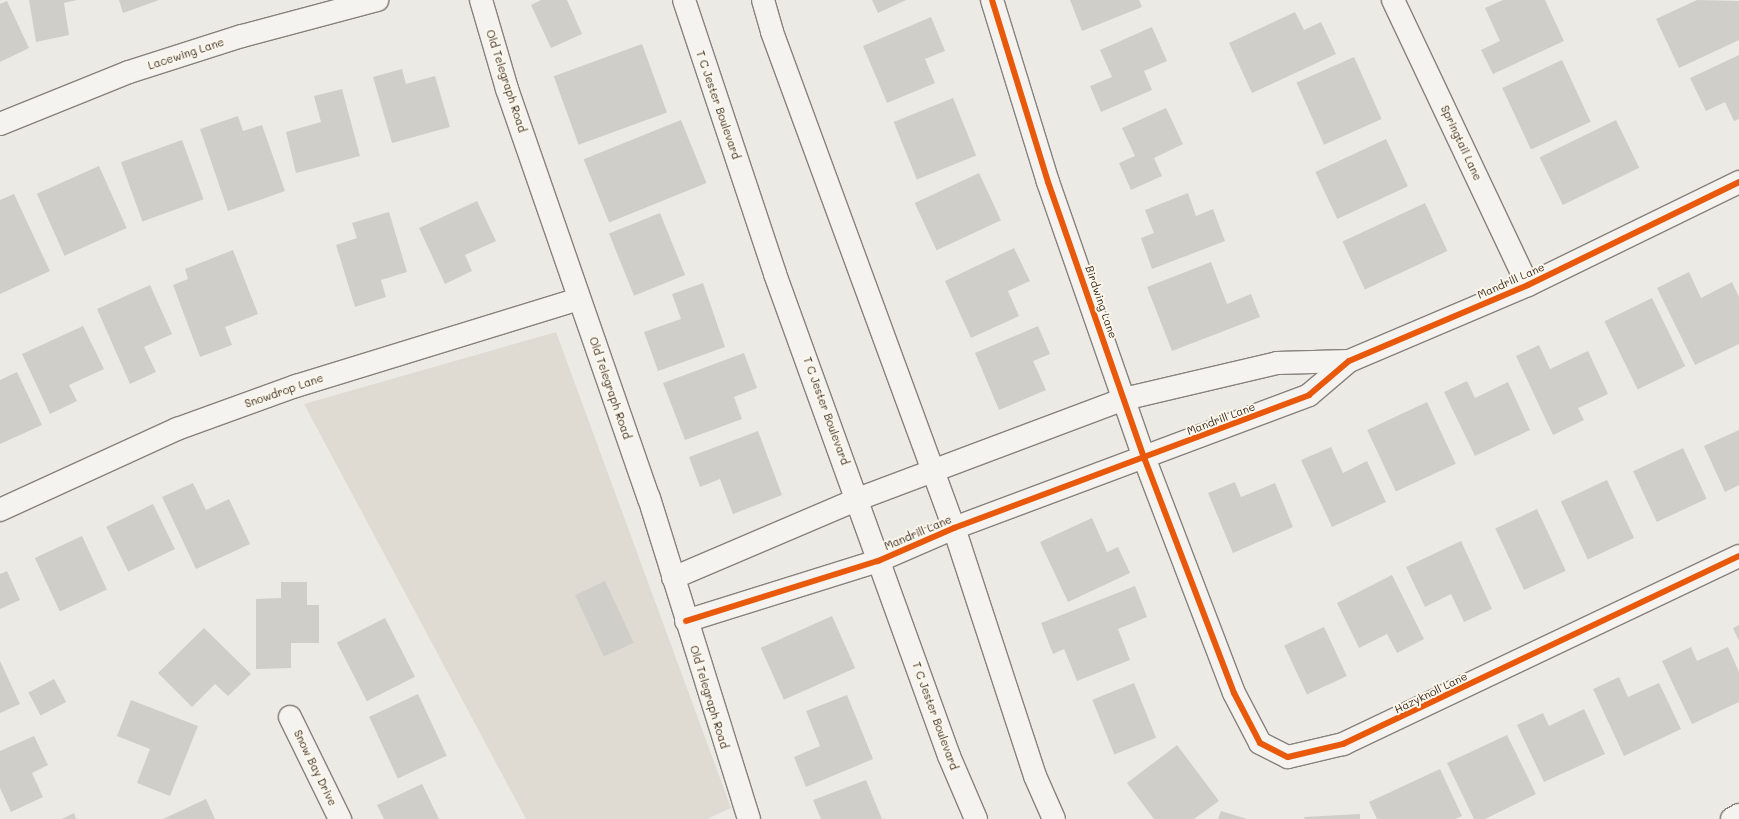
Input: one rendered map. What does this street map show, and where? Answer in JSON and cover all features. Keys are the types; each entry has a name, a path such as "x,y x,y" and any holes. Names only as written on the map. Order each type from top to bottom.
{"street":[{"name":"Lacewing Lane","path":"0,124 129,72 242,36 377,0"},
{"name":"Old Telegraph Road","path":"481,0 579,299 673,578 733,778 749,819"},
{"name":"T C Jester Boulevard","path":"684,0 775,274 858,499 878,561 976,819"},
{"path":"763,0 772,32 934,471 954,528 1011,708 1054,819"},
{"name":"Birdwing Lane","path":"992,0 1048,182 1145,460 1202,607"},
{"name":"Springtail Lane","path":"1393,0 1528,285"},
{"name":"Mandrill Lane","path":"686,621 878,561 954,528 1145,460 1309,395 1349,361 1528,285 1739,182"},
{"name":"Snowdrop Lane","path":"0,510 177,429 296,386 579,299"},
{"name":"Mandrill Lane","path":"673,578 858,499 1124,399 1277,363 1349,361"},
{"name":"Hazyknoll Lane","path":"1202,607 1234,693 1260,743 1288,757 1343,744 1372,732 1739,556"},
{"name":"Snow Bay Drive","path":"290,717 340,819"},
{"path":"1732,819 1739,815"}],"shaded area":[{"path":"556,332 731,808 707,819 526,819 304,404"}],"building":[{"path":"29,0 77,0 64,3 69,35 36,42"},
{"path":"119,0 159,0 123,13"},
{"path":"541,0 567,0 582,34 551,48 531,5"},
{"path":"872,0 906,0 878,13"},
{"path":"1070,0 1139,0 1142,7 1082,31"},
{"path":"1503,0 1545,0 1564,41 1493,74 1481,50 1500,41 1485,8"},
{"path":"1697,0 1739,1 1739,40 1679,68 1656,19"},
{"path":"7,1 29,48 0,62 0,4"},
{"path":"1295,12 1304,30 1321,22 1336,54 1252,93 1229,43"},
{"path":"931,17 945,51 925,59 935,83 887,103 863,46"},
{"path":"1152,27 1167,61 1144,71 1152,90 1101,112 1090,86 1112,77 1100,50"},
{"path":"642,44 667,113 579,145 554,76"},
{"path":"1739,55 1739,119 1734,121 1725,102 1706,111 1690,78"},
{"path":"1354,57 1382,119 1324,145 1296,83"},
{"path":"1562,60 1591,122 1531,150 1502,88"},
{"path":"402,69 406,84 435,76 450,127 392,143 373,77"},
{"path":"342,89 360,156 296,173 286,132 321,122 314,96"},
{"path":"953,98 976,155 917,179 894,122"},
{"path":"1166,108 1183,144 1154,158 1162,176 1131,190 1119,163 1135,156 1122,128"},
{"path":"238,116 243,131 262,125 285,191 228,211 200,129"},
{"path":"681,120 706,183 609,222 584,159"},
{"path":"1616,120 1639,168 1563,205 1540,157"},
{"path":"1386,139 1408,186 1337,219 1315,172"},
{"path":"182,140 204,199 142,221 121,162"},
{"path":"99,166 127,228 65,256 37,194"},
{"path":"979,173 1001,220 937,250 915,203"},
{"path":"1188,193 1196,216 1213,209 1225,241 1152,269 1141,238 1154,233 1145,210"},
{"path":"14,194 50,271 0,294 0,200"},
{"path":"477,201 496,241 465,255 472,271 445,284 419,228"},
{"path":"1425,203 1447,251 1365,289 1343,241"},
{"path":"389,212 407,272 381,280 386,297 355,307 336,245 357,238 352,223"},
{"path":"660,213 685,275 634,296 609,234"},
{"path":"1014,248 1030,281 1008,291 1019,316 971,338 945,281"},
{"path":"233,250 258,314 225,327 232,345 200,357 173,285 188,279 185,269"},
{"path":"1211,262 1227,304 1251,294 1260,317 1172,351 1147,287"},
{"path":"1689,272 1701,298 1732,282 1739,297 1739,344 1695,365 1657,288"},
{"path":"703,283 725,347 658,371 644,332 681,319 672,294"},
{"path":"150,285 172,334 144,347 156,372 130,384 97,309"},
{"path":"1652,298 1685,366 1638,390 1604,321"},
{"path":"83,326 104,369 69,385 77,401 50,414 22,354"},
{"path":"1038,326 1050,354 1033,361 1046,390 999,410 975,353"},
{"path":"1539,345 1550,369 1588,351 1608,394 1578,408 1584,420 1553,435 1516,356"},
{"path":"744,353 757,388 734,397 742,419 685,440 663,383"},
{"path":"17,372 42,425 0,444 0,380"},
{"path":"1467,381 1475,398 1508,382 1530,430 1475,456 1444,392"},
{"path":"1427,402 1456,464 1396,492 1367,430"},
{"path":"1739,430 1739,485 1725,492 1704,446"},
{"path":"758,431 782,495 733,514 720,479 700,487 689,457"},
{"path":"1331,447 1343,473 1367,461 1386,502 1332,527 1301,460"},
{"path":"1683,448 1707,499 1657,522 1633,471"},
{"path":"1607,480 1634,538 1588,560 1561,502"},
{"path":"1235,482 1241,497 1275,483 1293,527 1233,553 1208,493"},
{"path":"193,483 206,510 229,499 250,544 196,569 162,497"},
{"path":"153,504 175,549 128,572 106,527"},
{"path":"1537,509 1566,571 1524,590 1495,528"},
{"path":"1092,518 1107,552 1118,547 1130,573 1068,602 1040,542"},
{"path":"82,536 107,589 60,611 35,558"},
{"path":"1461,541 1492,609 1464,622 1451,594 1425,607 1406,567"},
{"path":"7,571 20,600 0,609 0,574"},
{"path":"1392,575 1424,639 1397,653 1387,634 1359,648 1337,603"},
{"path":"605,581 634,643 604,657 575,595"},
{"path":"281,582 307,582 307,605 319,605 319,643 291,643 291,668 256,669 256,599 281,598"},
{"path":"1135,586 1147,617 1118,629 1130,660 1077,681 1064,649 1053,654 1041,623"},
{"path":"832,616 855,668 784,700 761,648"},
{"path":"385,618 415,677 367,701 337,643"},
{"path":"1739,625 1739,641 1733,628"},
{"path":"1324,627 1347,676 1307,695 1284,646"},
{"path":"204,628 251,674 228,696 215,684 192,707 158,673"},
{"path":"1691,647 1697,661 1728,647 1739,672 1739,702 1692,724 1662,661"},
{"path":"0,661 20,704 0,713"},
{"path":"1619,677 1628,697 1659,683 1681,729 1624,756 1593,689"},
{"path":"54,679 66,702 41,716 28,693"},
{"path":"1134,683 1156,738 1114,755 1092,700"},
{"path":"418,694 447,756 398,778 369,717"},
{"path":"847,695 873,759 806,787 794,757 820,746 806,711"},
{"path":"131,700 198,726 170,796 137,783 150,749 117,736"},
{"path":"1584,709 1605,754 1544,782 1517,725 1543,713 1549,726"},
{"path":"1507,735 1536,794 1485,819 1474,819 1447,763"},
{"path":"34,736 48,765 32,773 43,797 11,812 0,788 0,751"},
{"path":"1177,745 1219,801 1194,819 1154,819 1127,783"},
{"path":"1440,769 1462,816 1455,819 1377,819 1369,802"},
{"path":"866,780 882,819 821,819 813,800"},
{"path":"422,784 439,819 384,819 377,805"},
{"path":"206,799 215,819 163,819"},
{"path":"1221,811 1247,819 1218,819"},
{"path":"74,813 76,819 62,819"},
{"path":"1360,814 1360,819 1305,819 1304,817"}],"cycle path":[{"path":"992,0 1048,182 1145,460 1234,693 1260,743 1288,757 1343,744 1739,556"},
{"path":"686,621 878,561 954,528 1309,395 1349,361 1528,285 1739,182"}]}
